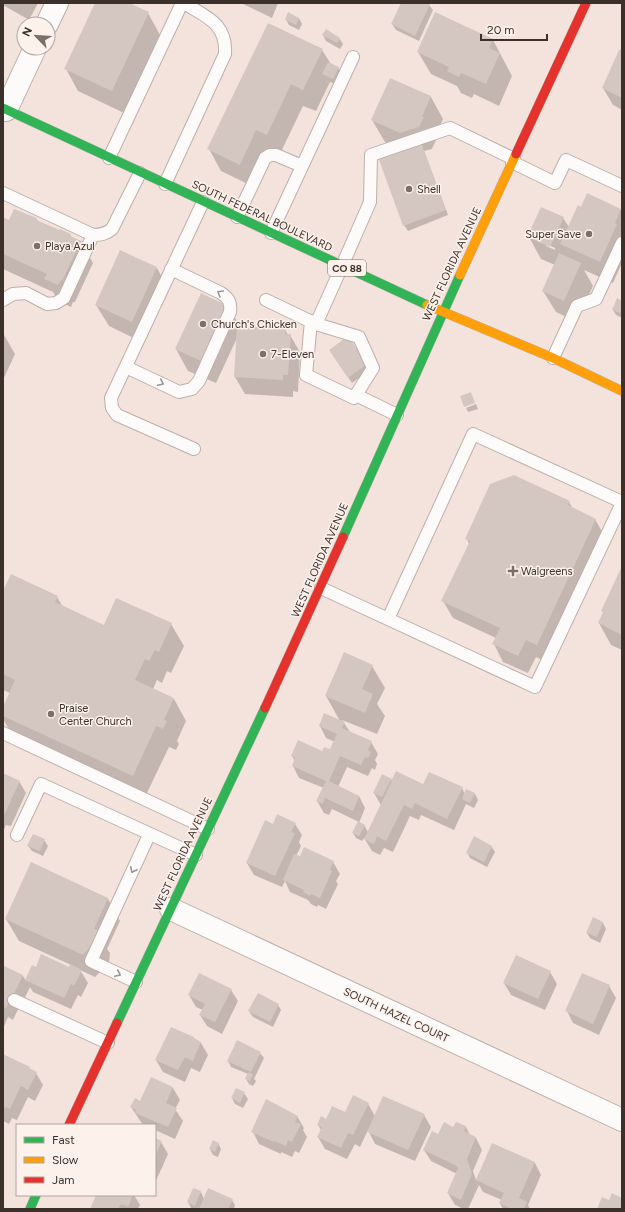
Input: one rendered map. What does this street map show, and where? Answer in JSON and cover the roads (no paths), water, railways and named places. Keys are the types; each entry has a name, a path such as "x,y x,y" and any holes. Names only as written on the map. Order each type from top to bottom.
{"street":[{"path":"51,16 57,3"},
{"name":"WEST FLORIDA AVENUE","path":"69,1124 321,588 442,312 586,3"},
{"path":"4,111 32,56"},
{"name":"SOUTH FEDERAL BOULEVARD","path":"4,111 442,312 552,358 622,391"},
{"name":"SOUTH HAZEL COURT","path":"171,909 622,1120"},
{"path":"30,1209 36,1196"}],"lane":[{"path":"109,158 183,3 216,24 223,34 225,54 165,184"},
{"path":"271,233 353,56"},
{"path":"397,415 356,396 354,398 306,375 313,322 342,266 370,202 371,155 450,128 555,183 566,160 622,186"},
{"path":"237,217 265,158 270,155 276,155 302,166"},
{"path":"3,193 93,235 107,233 112,229 140,173"},
{"path":"194,449 117,415 112,408 111,398 203,202"},
{"path":"3,300 14,294 26,293 48,304 56,303 64,298 93,235"},
{"path":"552,358 577,306 596,299 622,243"},
{"path":"126,367 179,392 192,389 199,381 230,312 231,305 228,298 221,293 171,269"},
{"path":"266,300 313,322 359,337 373,368 356,396"},
{"path":"321,588 388,619 535,687 622,502 473,434 388,619"},
{"path":"3,733 208,829"},
{"path":"17,835 41,784 149,835 196,855"},
{"path":"136,982 91,961 149,835"},
{"path":"14,1000 108,1043"}],"place":[{"name":"Shell","path":"409,189"},
{"name":"Super Save","path":"589,234"},
{"name":"Playa Azul","path":"37,246"},
{"name":"Church's Chicken","path":"203,324"},
{"name":"7-Eleven","path":"263,354"},
{"name":"Walgreens","path":"513,571"},
{"name":"Praise Center Church","path":"51,714"}]}
